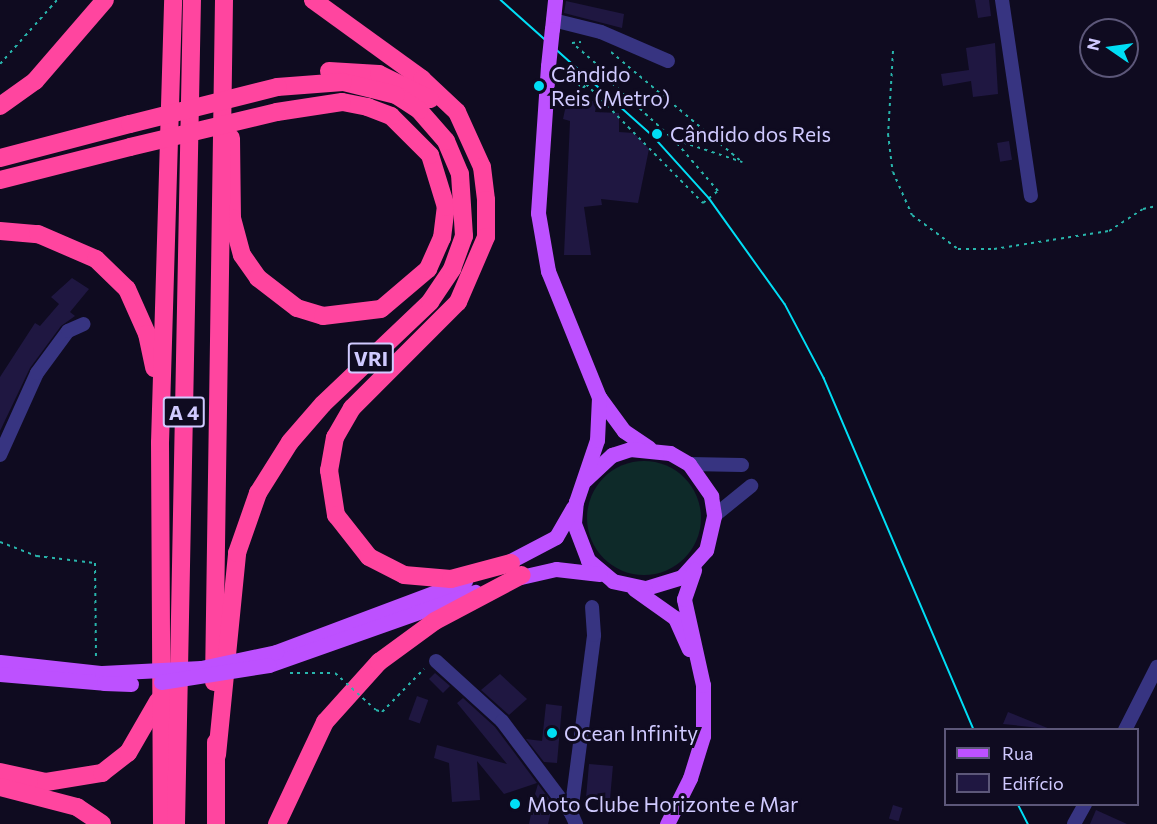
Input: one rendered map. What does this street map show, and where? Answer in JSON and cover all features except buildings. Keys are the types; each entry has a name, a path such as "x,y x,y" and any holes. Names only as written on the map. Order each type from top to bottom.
{"highway":[{"path":"0,106 35,81 105,0"},
{"path":"162,824 159,699 160,443 173,0"},
{"name":"A 4","path":"176,824 192,0"},
{"name":"A 4","path":"216,824 217,755 212,630 225,54 224,0"},
{"path":"313,0 422,79 457,112 482,167 486,200 486,237 474,272 442,319 352,408 336,437 330,490 347,535 384,567 404,575 451,579 517,569"},
{"name":"VRI","path":"0,180 130,147 276,112 342,102 368,107 391,117 430,155 446,207 442,238 428,269 381,309 323,316 297,308 258,278 242,255 232,218 225,54"},
{"name":"VRI","path":"277,87 308,73 379,74 428,97 467,135"},
{"name":"VRI","path":"0,158 277,87 344,82 396,95 419,110 446,141 460,174 464,236 452,269 430,302 323,404 290,442 258,493 237,554 217,755"},
{"path":"0,231 67,243 96,259 127,290 147,334 160,443"},
{"path":"277,824 325,722 379,662 435,621 517,569"},
{"path":"0,772 56,782 102,773 128,753 159,699"},
{"path":"0,787 55,799 102,824"}],"main road":[{"path":"555,0 552,25 553,66 541,242 599,397 624,431 649,448 689,464 711,496 714,516 712,534 696,565 684,599 703,685 698,757 667,824"},
{"path":"0,674 202,679 272,659 517,569 556,537 576,502 585,480 598,432 599,397"},
{"path":"585,480 612,455 649,448"},
{"path":"576,502 578,542 602,574"},
{"path":"625,586 664,585 696,565"},
{"path":"517,569 582,568 602,574 625,586 675,618 703,685"},
{"path":"0,663 100,676"}],"street":[{"path":"1002,0 1031,196"},
{"path":"552,25 601,32 668,61"},
{"path":"0,455 37,373 68,331 84,324"},
{"path":"689,464 742,465"},
{"path":"714,516 751,486"},
{"path":"574,818 594,635 592,608"},
{"path":"436,661 502,721 574,818"},
{"path":"1126,728 1157,667"},
{"path":"1074,824 1084,806"}],"path":[{"path":"0,64 57,0"},
{"path":"586,84 703,203 718,191 675,141 572,43 588,41"},
{"path":"602,46 627,62 742,162 678,138 675,141"},
{"path":"893,51 888,134 893,172 912,215 958,249 994,249 1109,231 1143,209 1157,206"},
{"path":"553,66 583,88 599,71"},
{"path":"0,542 37,556 95,563 100,676"},
{"path":"287,674 335,673 376,710 382,712 436,661"}],"green space":[{"path":"644,461 666,465 676,470 692,486 697,496 701,518 697,540 692,550 676,566 666,571 644,575 622,571 612,566 596,550 591,540 587,518 591,496 596,486 612,470 622,465"}],"tram line":[{"path":"501,0 653,136 709,198 785,304 824,378 973,728"},
{"path":"1019,806 1028,824"}],"place":[{"name":"Cândido Reis (Metro)","path":"539,86"},
{"name":"Cândido dos Reis","path":"657,134"},
{"name":"Ocean Infinity","path":"552,733"},
{"name":"Moto Clube Horizonte e Mar","path":"515,804"}]}
